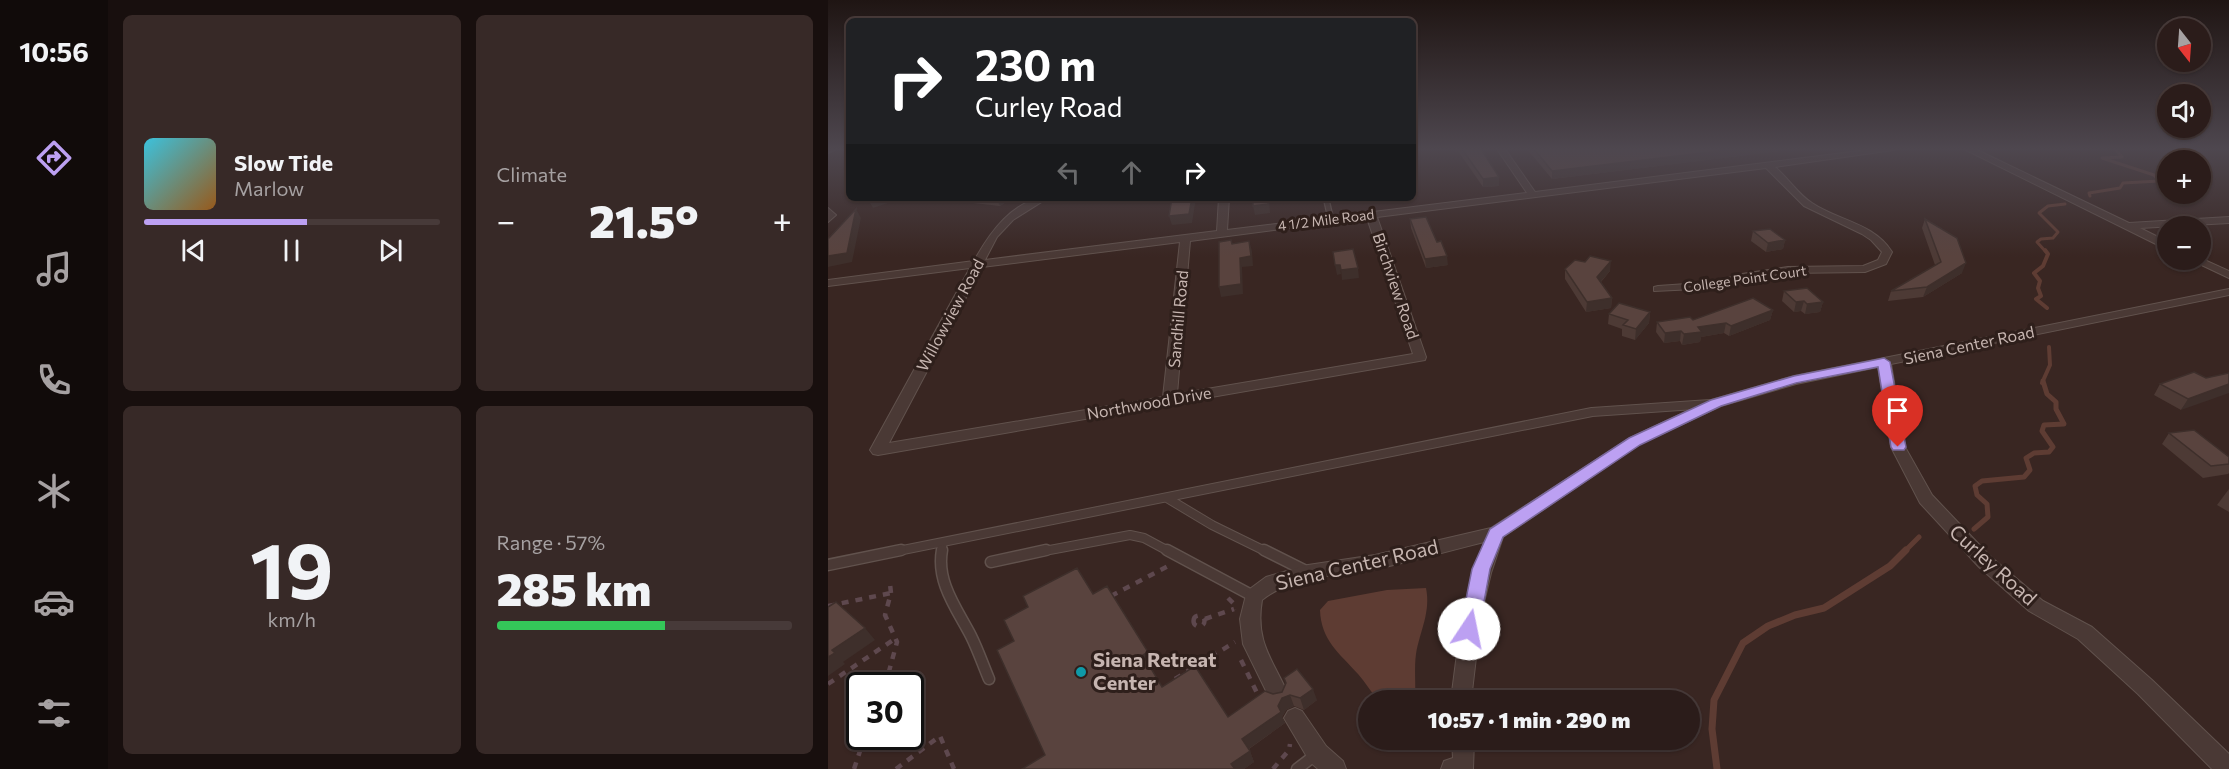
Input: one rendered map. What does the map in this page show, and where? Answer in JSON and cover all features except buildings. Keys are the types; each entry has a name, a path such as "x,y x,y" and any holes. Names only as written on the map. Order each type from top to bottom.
{"street":[{"path":"1526,185 1533,195"},
{"name":"4 1/2 Mile Road","path":"828,283 1612,185"},
{"name":"College Point Court","path":"1658,289 1716,285 1788,270 1865,269 1882,262 1887,252 1879,240 1804,202 1788,185"},
{"path":"2043,185 2157,240"},
{"name":"Willowview Road","path":"878,450 977,264 1000,227 1039,201"},
{"path":"1222,234 1224,201"},
{"path":"828,211 831,215 828,219"},
{"name":"Birchview Road","path":"1371,215 1420,357"},
{"path":"2128,226 2229,220"},
{"name":"Sandhill Road","path":"1170,400 1185,238"},
{"path":"2211,267 2229,275"},
{"name":"Siena Center Road","path":"1253,596 1272,582 1308,572 1375,562 1496,533 1635,441 1716,403 1794,380 2229,292"},
{"name":"Northwood Drive","path":"878,450 1420,357"},
{"name":"Curley Road","path":"1884,362 1898,447 1926,499 1985,562 2036,606 2085,633 2145,687 2228,769"},
{"path":"1462,690 1463,661 1481,569 1496,533"},
{"path":"1253,596 1249,619 1253,644 1278,694"},
{"path":"1291,726 1335,769"},
{"path":"1460,768 1461,750"}],"lane":[{"path":"1327,201 1331,220"},
{"path":"828,566 1063,516 1167,498 1592,412 1631,407 1680,407 1716,403"},
{"path":"1167,498 1212,525 1308,572"},
{"path":"991,562 1104,538 1130,535 1144,538 1253,596"},
{"path":"943,542 939,566 948,593 972,638 989,679"},
{"path":"1297,769 1318,754"}],"path":[{"path":"1108,598 1168,566 1160,561"},
{"path":"889,672 897,642 885,615 891,593 890,584"},
{"path":"828,606 891,593"},
{"path":"1205,619 1234,609"},
{"path":"828,684 896,638"},
{"path":"1171,681 1234,642"},
{"path":"1273,769 1289,750 1291,726"},
{"path":"896,769 940,736 954,769"},
{"path":"854,769 860,750"}],"shaded area":[{"path":"1426,588 1426,613 1415,659 1415,690 1370,690 1332,645 1321,621 1320,610 1328,601 1387,590"}],"waterway":[{"path":"2090,196 2089,193 2120,188 2122,185"},
{"path":"2046,252 2037,242 2041,239 2053,238 2058,232 2039,213 2048,206 2065,204"},
{"path":"2045,250 2048,254 2043,266 2034,273 2040,281 2038,288 2041,296 2036,299 2047,308"},
{"path":"2042,383 2050,365 2049,347"},
{"path":"1974,529 1988,517 1987,504 1977,495 1975,486 1982,481 2024,477 2030,470 2026,458 2034,453 2049,452 2053,447 2042,431 2044,425 2064,424 2056,409 2056,402 2047,394 2043,381"},
{"path":"1717,769 1712,729 1714,700 1743,643 1768,626 1795,615 1824,608 1890,566 1919,537"}],"place":[{"name":"Siena Retreat Center","path":"1081,672"}],"route":[{"path":"1469,629 1481,569 1496,533 1635,441 1716,403 1794,380 1884,362 1890,386 1898,447"}]}
